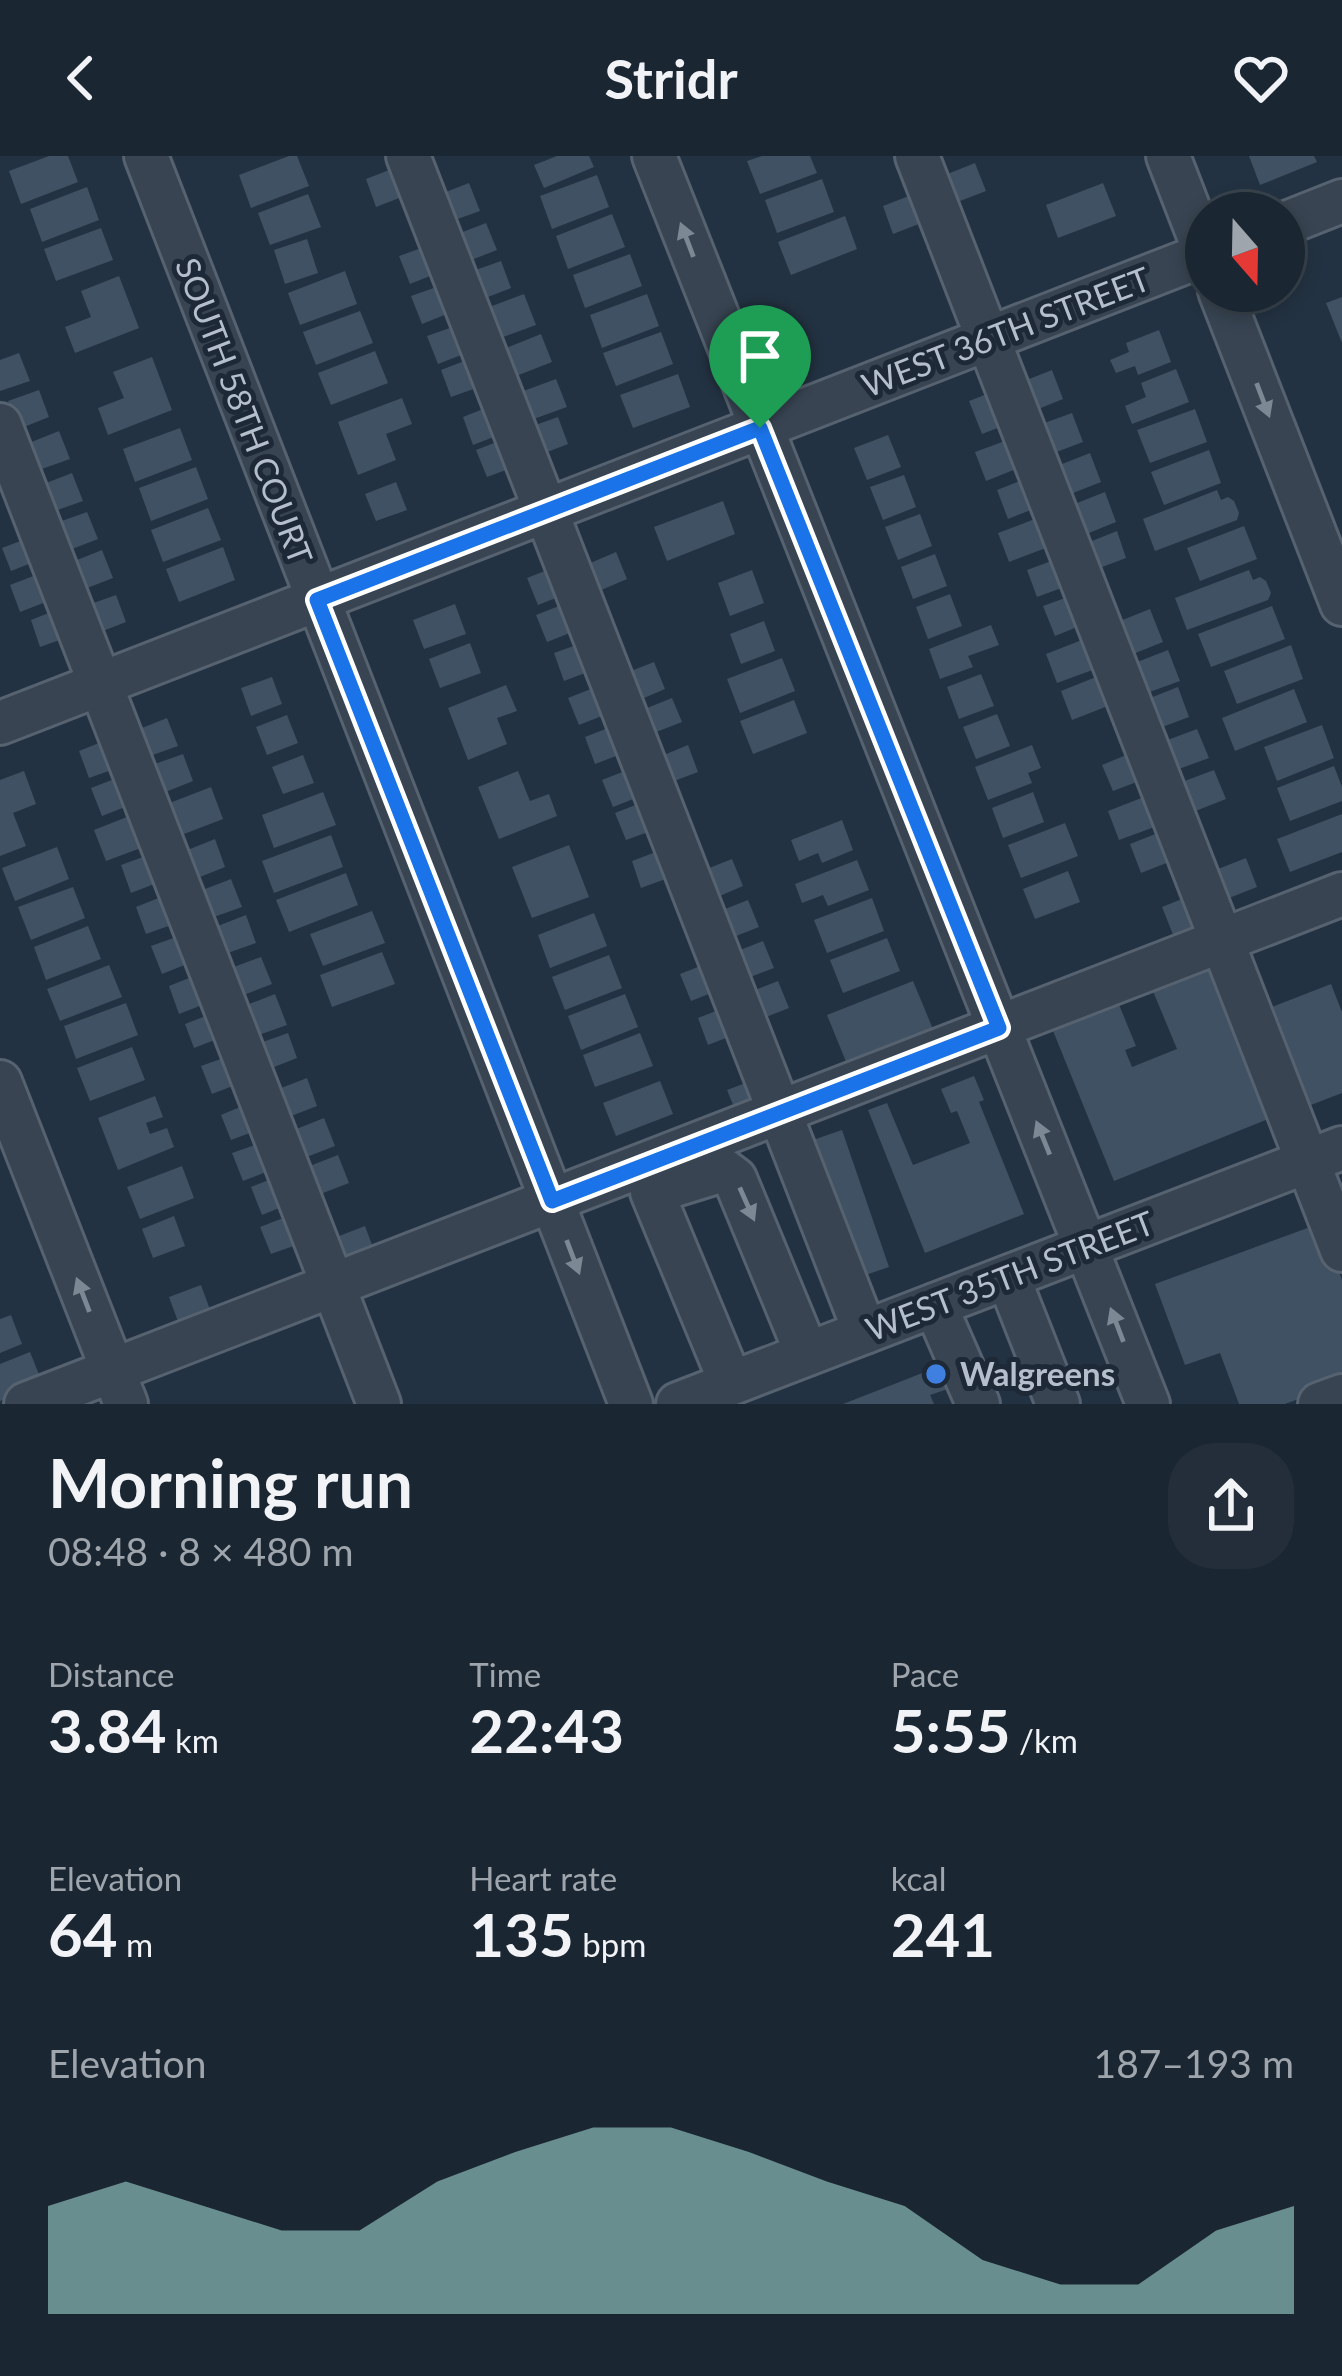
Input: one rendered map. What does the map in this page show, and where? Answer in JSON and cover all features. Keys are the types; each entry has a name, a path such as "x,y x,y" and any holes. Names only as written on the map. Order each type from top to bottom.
{"street":[{"name":"SOUTH 58TH COURT","path":"146,156 631,1404"},
{"path":"408,156 866,1332"},
{"path":"654,156 1148,1404"},
{"path":"917,156 1222,940 1325,1154 1342,1250"},
{"path":"1168,156 1185,200"},
{"path":"1305,216 1342,201"},
{"name":"WEST 36TH STREET","path":"0,723 1185,262"},
{"path":"1228,312 1342,604"},
{"path":"0,425 379,1404"},
{"path":"26,1404 119,1387 333,1285 1342,894"},
{"path":"0,1082 119,1387"},
{"name":"WEST 35TH STREET","path":"678,1404 1325,1154"},
{"path":"731,1383 652,1192 723,1170 735,1179 807,1354"},
{"path":"1008,1276 1058,1404"},
{"path":"935,1305 978,1404"},
{"path":"1320,1404 1342,1396"}],"building":[{"path":"49,156 68,156 78,182 21,204 9,171"},
{"path":"297,156 309,186 251,208 239,175"},
{"path":"557,156 589,156 594,167 544,188 534,165"},
{"path":"762,156 810,156 817,173 760,194 747,161"},
{"path":"1249,156 1314,156 1317,162 1260,185"},
{"path":"975,163 986,191 955,203 945,175"},
{"path":"397,167 407,195 376,207 366,179"},
{"path":"597,175 609,207 552,229 540,196"},
{"path":"822,179 834,212 777,233 765,200"},
{"path":"469,183 480,211 449,222 438,195"},
{"path":"1103,183 1116,216 1058,238 1046,205"},
{"path":"87,187 99,220 42,242 30,209"},
{"path":"308,194 321,227 270,245 258,213"},
{"path":"914,194 924,222 893,234 883,206"},
{"path":"612,214 625,247 568,269 556,236"},
{"path":"845,216 857,249 791,275 778,242"},
{"path":"486,223 497,250 466,262 455,235"},
{"path":"101,228 113,260 56,281 44,249"},
{"path":"307,239 318,273 285,284 274,250"},
{"path":"430,245 440,272 410,284 399,256"},
{"path":"630,254 642,286 585,308 573,275"},
{"path":"501,261 511,288 480,300 470,272"},
{"path":"345,271 357,304 300,325 288,293"},
{"path":"119,276 139,328 75,353 65,327 91,317 81,291"},
{"path":"442,285 452,312 422,324 411,296"},
{"path":"524,294 536,325 495,340 484,309"},
{"path":"647,294 659,326 602,348 590,315"},
{"path":"1342,297 1342,343 1326,303"},
{"path":"360,311 373,343 316,365 303,332"},
{"path":"458,325 469,352 438,364 427,336"},
{"path":"1159,330 1171,362 1138,375 1135,366 1116,373 1110,360 1129,352 1126,343"},
{"path":"661,332 673,364 616,386 603,353"},
{"path":"541,334 552,362 511,378 501,350"},
{"path":"375,351 388,383 331,405 318,373"},
{"path":"19,353 30,381 0,391 0,360"},
{"path":"152,357 172,410 108,435 98,408 124,398 113,372"},
{"path":"472,358 482,386 451,397 441,370"},
{"path":"1176,369 1189,402 1132,424 1125,406 1146,397 1141,383"},
{"path":"1052,370 1063,399 1031,412 1019,383"},
{"path":"678,374 690,407 633,428 620,395"},
{"path":"556,379 567,407 528,421 518,393"},
{"path":"39,390 49,417 19,429 8,401"},
{"path":"995,391 1008,424 982,434 969,401"},
{"path":"402,398 412,424 386,434 396,460 358,475 338,422"},
{"path":"493,405 504,433 473,445 463,417"},
{"path":"1195,409 1207,442 1150,463 1137,430"},
{"path":"1072,413 1083,442 1051,454 1039,425"},
{"path":"558,417 568,444 537,456 527,428"},
{"path":"180,428 192,460 135,482 123,449"},
{"path":"59,431 70,459 39,470 29,443"},
{"path":"888,435 901,467 867,480 854,448"},
{"path":"507,438 517,466 487,477 476,450"},
{"path":"1013,438 1024,466 986,481 975,452"},
{"path":"1209,450 1221,483 1164,505 1151,472"},
{"path":"1090,453 1101,482 1068,495 1057,466"},
{"path":"196,467 208,499 151,521 139,488"},
{"path":"72,473 83,501 52,512 41,485"},
{"path":"904,475 916,507 883,520 870,487"},
{"path":"1030,477 1041,506 1008,519 997,490"},
{"path":"396,482 407,510 376,521 365,494"},
{"path":"1217,490 1221,500 1234,501 1237,520 1155,551 1143,519"},
{"path":"1105,492 1116,522 1084,535 1072,505"},
{"path":"723,501 735,534 667,561 654,527"},
{"path":"208,508 221,540 163,562 151,530"},
{"path":"87,512 98,539 67,551 56,523"},
{"path":"920,514 932,546 898,560 885,527"},
{"path":"1040,517 1051,546 1009,562 998,533"},
{"path":"1244,526 1257,559 1200,581 1187,548"},
{"path":"1117,531 1126,558 1097,569 1087,543"},
{"path":"31,537 39,560 11,571 2,548"},
{"path":"223,547 235,580 179,602 166,569"},
{"path":"102,550 113,578 82,590 72,562"},
{"path":"616,552 627,579 599,591 588,564"},
{"path":"935,554 947,586 913,599 901,567"},
{"path":"1057,559 1067,586 1037,597 1027,570"},
{"path":"555,567 566,594 538,605 527,578"},
{"path":"752,570 764,603 730,616 718,583"},
{"path":"1249,570 1253,580 1266,581 1271,593 1268,600 1187,630 1175,598"},
{"path":"41,573 51,600 20,612 10,585"},
{"path":"950,594 962,626 928,639 916,607"},
{"path":"1076,594 1087,623 1055,636 1043,606"},
{"path":"116,595 126,622 95,634 85,606"},
{"path":"455,604 466,634 424,649 413,620"},
{"path":"564,604 575,631 547,642 536,615"},
{"path":"1272,606 1285,639 1211,667 1198,634"},
{"path":"61,608 71,636 40,647 31,620"},
{"path":"1150,609 1163,642 1128,656 1115,623"},
{"path":"764,621 775,651 741,664 730,634"},
{"path":"991,625 999,645 968,656 973,667 940,679 929,649"},
{"path":"1087,638 1098,668 1057,683 1046,654"},
{"path":"470,643 481,673 440,688 429,659"},
{"path":"582,643 593,670 564,681 554,653"},
{"path":"1291,645 1303,679 1237,704 1224,671"},
{"path":"1168,650 1180,681 1144,694 1132,664"},
{"path":"782,658 795,691 740,713 727,679"},
{"path":"654,662 665,689 637,701 626,673"},
{"path":"981,674 994,706 959,719 947,687"},
{"path":"1101,675 1113,704 1072,720 1061,691"},
{"path":"272,677 282,704 251,716 241,688"},
{"path":"506,685 517,711 497,718 507,744 468,760 448,708"},
{"path":"596,687 607,714 579,725 568,698"},
{"path":"1178,687 1189,717 1157,729 1145,700"},
{"path":"1294,689 1307,722 1235,751 1222,718"},
{"path":"672,698 682,722 651,734 642,710"},
{"path":"794,700 807,733 753,754 740,721"},
{"path":"997,714 1010,746 976,759 963,727"},
{"path":"287,715 298,743 267,755 256,727"},
{"path":"167,718 178,746 147,757 137,730"},
{"path":"1322,725 1334,758 1277,781 1264,747"},
{"path":"613,726 624,753 595,764 585,737"},
{"path":"1197,729 1209,758 1176,770 1165,741"},
{"path":"109,739 120,767 89,778 79,751"},
{"path":"688,745 698,772 669,783 659,757"},
{"path":"1032,745 1041,768 1028,773 1032,783 988,800 975,767"},
{"path":"1131,753 1142,780 1113,791 1102,765"},
{"path":"183,754 193,781 163,793 152,765"},
{"path":"303,755 314,783 283,794 272,767"},
{"path":"1334,766 1342,801 1290,821 1277,788"},
{"path":"630,769 641,796 613,807 602,780"},
{"path":"1214,770 1226,799 1193,812 1182,782"},
{"path":"24,771 36,804 13,813 26,846 0,856 0,780"},
{"path":"518,771 530,801 549,794 557,816 499,839 478,787"},
{"path":"122,776 133,804 102,816 91,788"},
{"path":"211,787 223,819 179,836 167,804"},
{"path":"323,792 336,825 274,848 262,815"},
{"path":"1033,792 1044,822 1003,838 992,808"},
{"path":"1149,795 1160,825 1119,840 1108,811"},
{"path":"643,802 654,830 626,840 615,813"},
{"path":"137,813 149,845 106,861 94,830"},
{"path":"1342,814 1342,852 1290,872 1277,839"},
{"path":"842,820 853,850 822,863 818,853 799,861 791,840"},
{"path":"1065,823 1078,856 1021,878 1008,845"},
{"path":"1163,831 1174,860 1141,873 1130,844"},
{"path":"331,835 343,867 274,893 262,861"},
{"path":"215,839 225,867 195,879 185,851"},
{"path":"569,845 589,897 532,918 512,867"},
{"path":"57,847 69,879 15,901 2,868"},
{"path":"661,850 671,877 641,888 632,861"},
{"path":"151,854 162,881 131,893 121,865"},
{"path":"1246,858 1257,887 1224,900 1213,871"},
{"path":"732,859 743,886 715,898 704,870"},
{"path":"857,860 869,890 828,906 823,895 802,903 795,884"},
{"path":"1068,871 1080,902 1035,919 1023,889"},
{"path":"346,873 358,905 289,932 276,900"},
{"path":"231,879 242,907 211,918 200,891"},
{"path":"73,887 85,918 31,940 18,907"},
{"path":"166,895 177,923 146,934 136,907"},
{"path":"1192,895 1204,926 1174,937 1162,907"},
{"path":"872,898 884,931 827,953 814,920"},
{"path":"748,900 759,927 731,938 720,911"},
{"path":"372,911 385,943 323,966 310,934"},
{"path":"594,913 607,946 550,968 538,935"},
{"path":"246,915 256,943 225,954 215,927"},
{"path":"88,926 101,959 46,980 34,947"},
{"path":"182,935 192,962 162,974 151,946"},
{"path":"887,938 900,971 843,993 830,960"},
{"path":"763,941 774,968 745,979 735,952"},
{"path":"382,952 395,984 332,1007 320,975"},
{"path":"609,955 622,988 565,1010 552,977"},
{"path":"1217,956 1281,1114 1114,1181 1049,1021 1115,995 1136,1046 1125,1050 1132,1067 1177,1049 1150,984"},
{"path":"261,957 272,984 241,996 231,968"},
{"path":"708,963 719,990 691,1001 680,974"},
{"path":"109,965 122,997 60,1021 47,989"},
{"path":"199,974 210,1002 179,1014 169,986"},
{"path":"778,981 789,1008 761,1019 750,992"},
{"path":"913,981 935,1034 849,1069 827,1015"},
{"path":"1331,984 1342,1012 1342,1093 1303,1108 1264,1010"},
{"path":"275,994 287,1025 256,1036 244,1006"},
{"path":"625,994 638,1027 581,1050 568,1016"},
{"path":"126,1003 138,1035 76,1059 64,1026"},
{"path":"726,1007 736,1034 708,1045 698,1018"},
{"path":"216,1012 225,1036 194,1048 185,1024"},
{"path":"288,1033 297,1058 269,1069 260,1043"},
{"path":"640,1033 653,1066 595,1087 583,1055"},
{"path":"132,1047 145,1080 90,1101 77,1068"},
{"path":"232,1055 243,1082 212,1094 201,1066"},
{"path":"974,1076 984,1100 979,1102 1024,1214 925,1253 868,1110 887,1103 913,1165 970,1143 957,1111 951,1113 941,1089"},
{"path":"307,1078 317,1106 286,1118 276,1090"},
{"path":"756,1079 766,1106 738,1117 727,1090"},
{"path":"660,1081 673,1114 616,1136 603,1103"},
{"path":"155,1096 163,1117 146,1123 150,1134 167,1128 174,1147 118,1170 98,1118"},
{"path":"247,1104 258,1130 231,1140 221,1115"},
{"path":"324,1118 335,1146 304,1158 294,1130"},
{"path":"842,1130 889,1267 854,1279 807,1142"},
{"path":"263,1142 274,1169 243,1181 232,1153"},
{"path":"338,1155 349,1183 318,1195 307,1167"},
{"path":"182,1166 194,1198 140,1219 127,1187"},
{"path":"279,1176 289,1204 262,1215 251,1187"},
{"path":"291,1215 302,1243 271,1254 260,1227"},
{"path":"174,1216 185,1246 153,1258 142,1229"},
{"path":"1321,1223 1342,1280 1342,1383 1285,1404 1239,1404 1220,1353 1185,1365 1155,1284"},
{"path":"365,1226 375,1253 344,1265 334,1238"},
{"path":"201,1285 212,1315 180,1327 169,1297"},
{"path":"11,1315 22,1344 0,1353 0,1319"},
{"path":"30,1352 40,1377 38,1386 0,1401 0,1364"},
{"name":"Walgreens","path":"948,1363 957,1386 930,1395 934,1404 843,1404"}],"place":[{"name":"Walgreens","path":"936,1374"}],"route":[{"path":"760,428 999,1028 552,1201 317,600 760,428"}]}
